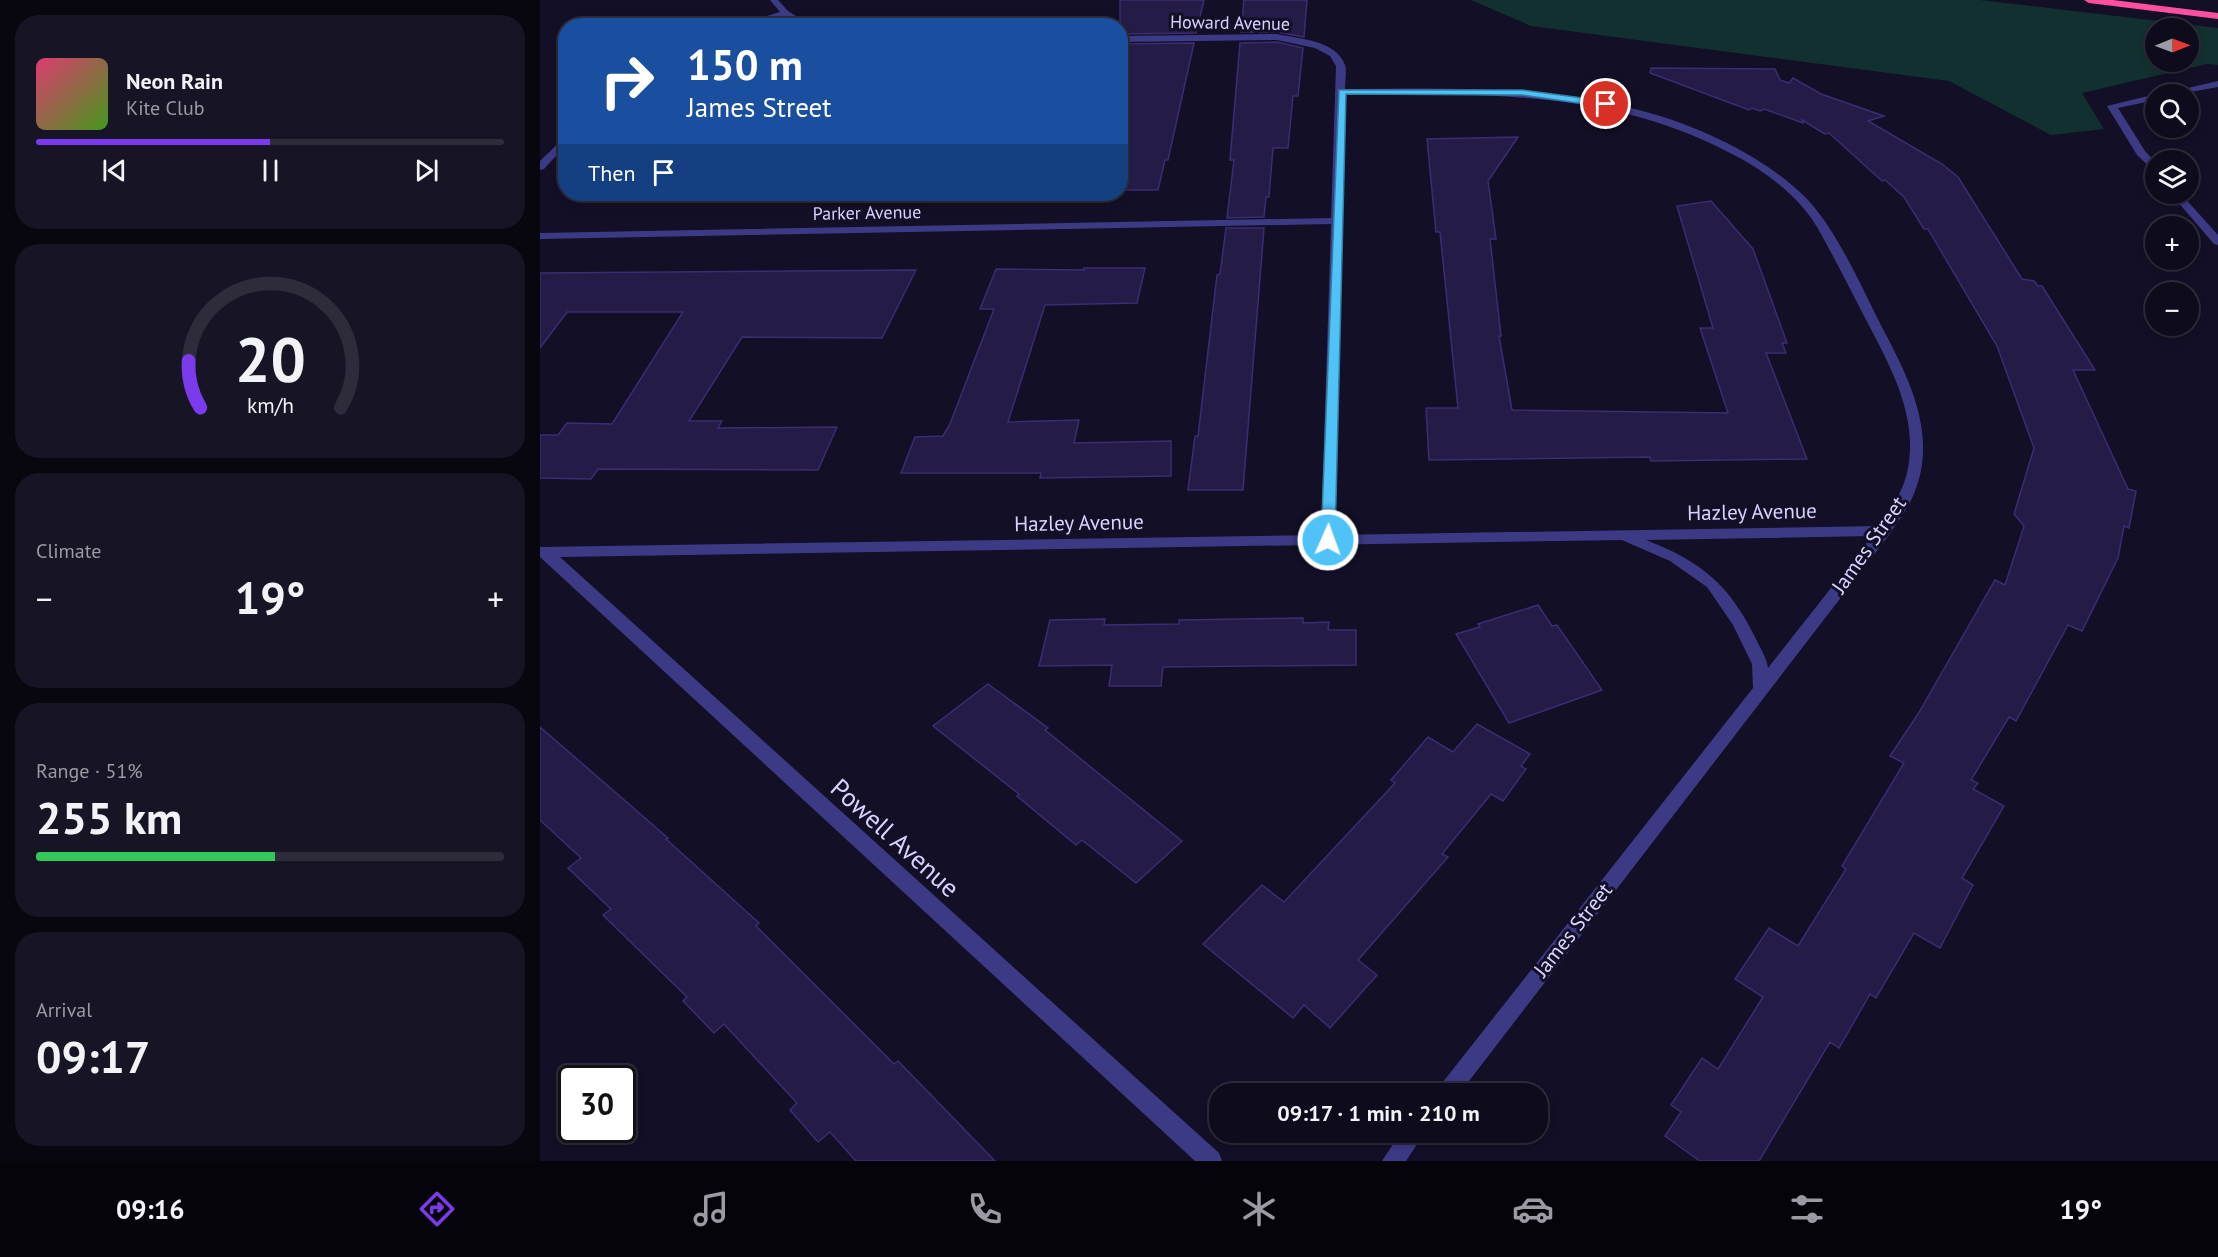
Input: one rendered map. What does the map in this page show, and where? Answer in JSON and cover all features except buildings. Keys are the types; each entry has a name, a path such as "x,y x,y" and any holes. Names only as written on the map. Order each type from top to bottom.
{"highway":[{"path":"2089,0 2218,16"},
{"path":"2177,0 2218,5"}],"street":[{"path":"774,0 785,13 794,18"},
{"path":"767,18 785,13"},
{"name":"Howard Avenue","path":"1128,39 1258,37 1299,40 1333,54 1341,66 1328,540"},
{"path":"2199,88 2218,84"},
{"name":"James Street","path":"1342,92 1523,93 1606,104 1693,130 1730,147 1767,169 1792,190 1819,220 1903,376 1915,415 1917,455 1906,496 1884,531 1455,1083"},
{"path":"2145,99 2112,106 2145,158"},
{"path":"540,167 558,148"},
{"path":"2185,204 2218,242"},
{"name":"Parker Avenue","path":"540,236 1338,221"},
{"name":"Hazley Avenue","path":"542,552 1884,531"},
{"name":"Hazley Avenue","path":"1620,535 1675,557 1712,583 1740,622 1760,664 1761,688"},
{"name":"Powell Avenue","path":"542,552 1211,1161"},
{"path":"1393,1161 1407,1143"}],"green space":[{"path":"1471,0 1980,0 2145,19 2145,72 2173,72 2082,93 2104,129 2051,135 1949,81 1531,26"},
{"path":"2199,26 2218,28 2218,65 2199,66"}],"route":[{"path":"1328,540 1342,92 1523,93 1568,97 1606,104"}]}
